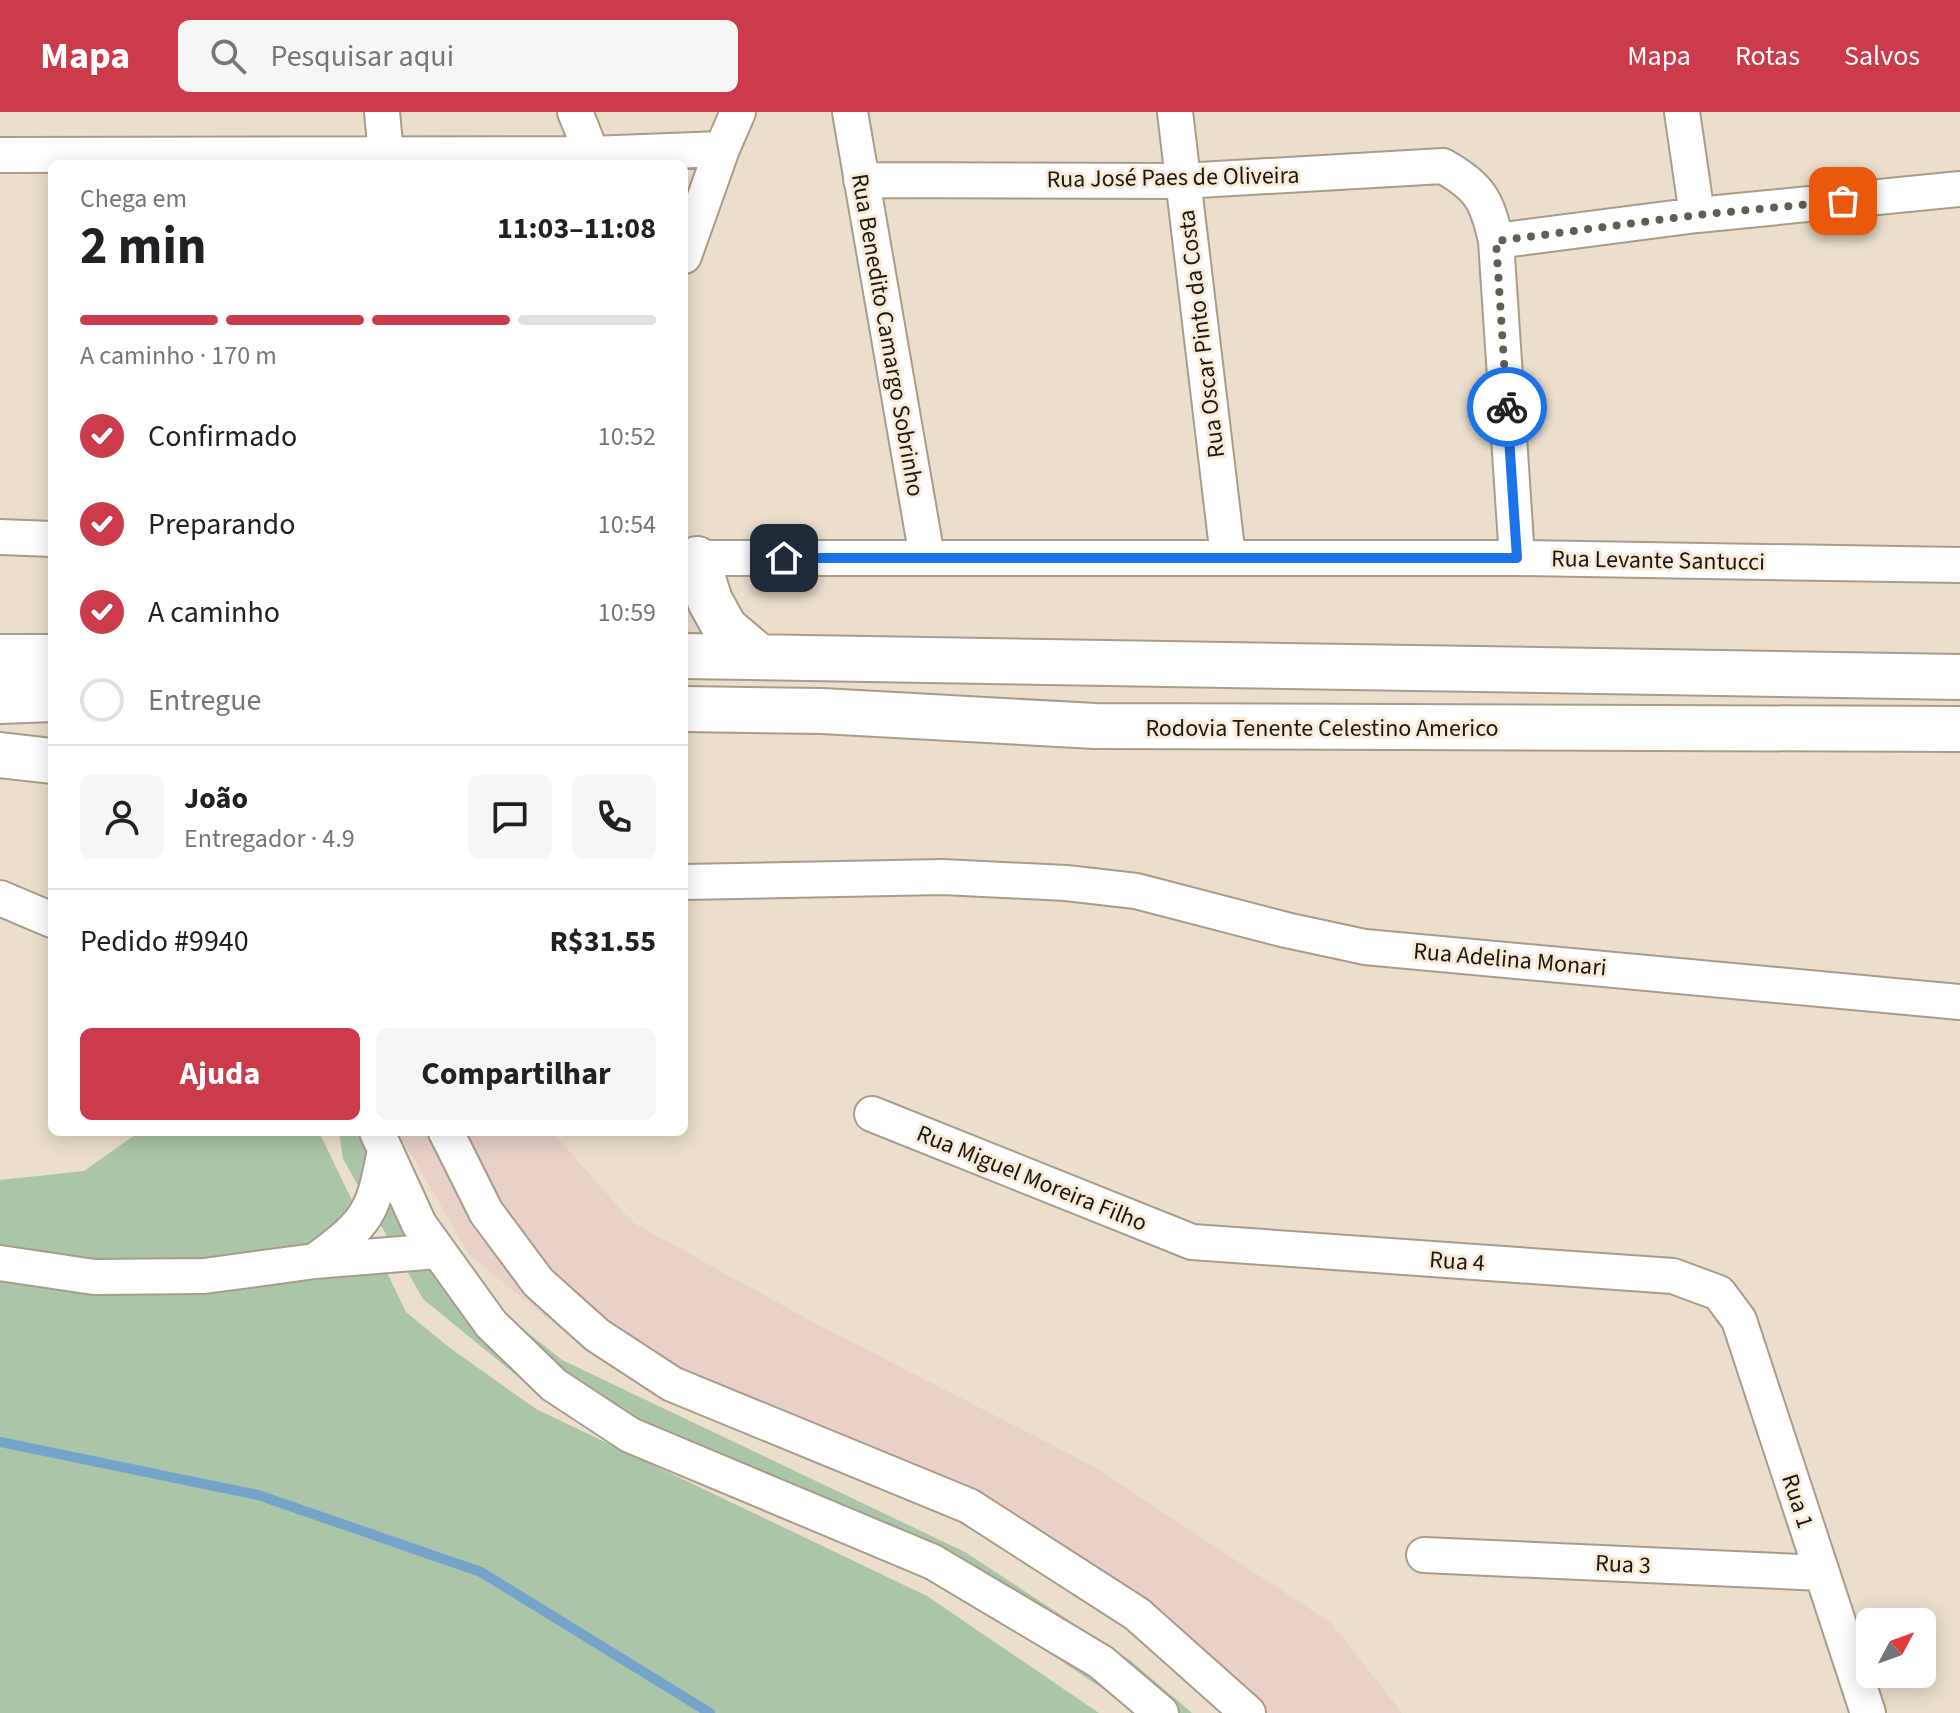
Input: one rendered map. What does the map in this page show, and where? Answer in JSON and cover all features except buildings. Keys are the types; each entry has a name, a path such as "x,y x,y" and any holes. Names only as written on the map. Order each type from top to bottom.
{"highway":[{"path":"691,558 725,628 758,656"},
{"path":"688,656 1960,677"},
{"path":"0,657 48,657"},
{"path":"0,701 48,699"},
{"name":"Rodovia Tenente Celestino Americo","path":"688,709 1095,726 1960,729"},
{"path":"688,727 771,711"},
{"path":"0,755 48,761"}],"street":[{"path":"382,112 386,154"},
{"path":"575,112 593,159"},
{"path":"688,245 738,112"},
{"name":"Rua Benedito Camargo Sobrinho","path":"850,112 927,557"},
{"name":"Rua Oscar Pinto da Costa","path":"1175,112 1228,557"},
{"path":"1682,112 1697,215"},
{"path":"0,155 386,154 593,159 722,149"},
{"name":"Rua José Paes de Oliveira","path":"861,180 1182,181 1443,166 1477,189 1488,208 1496,241"},
{"path":"1517,558 1496,241 1697,215 1960,189"},
{"path":"0,537 48,539"},
{"name":"Rua Levante Santucci","path":"691,558 1517,558 1960,565"},
{"name":"Rua Adelina Monari","path":"688,882 943,877 1066,883 1136,891 1365,947 1960,1002"},
{"path":"0,898 48,918"},
{"name":"Rua Miguel Moreira Filho","path":"872,1114 1192,1242"},
{"path":"448,1136 486,1212 538,1282 597,1335 672,1384 969,1506 1137,1614 1248,1713"},
{"path":"381,1141 419,1224 438,1251 491,1324 554,1385 630,1435 933,1562 1101,1662 1161,1713"},
{"path":"315,1261 344,1240 367,1217 377,1193 381,1141"},
{"name":"Rua 4","path":"1192,1242 1673,1276 1719,1293"},
{"path":"0,1263 94,1277 204,1276 315,1261 438,1251"},
{"name":"Rua 1","path":"1719,1293 1739,1320 1868,1713"},
{"name":"Rua 3","path":"1424,1555 1822,1573"}],"shaded area":[{"path":"400,1136 556,1136 632,1222 818,1325 1091,1465 1331,1623 1402,1713 1231,1713 1158,1649 967,1526 573,1339 469,1254"}],"green space":[{"path":"133,1136 321,1136 406,1312 450,1348 536,1409 927,1596 1099,1713 0,1713 0,1180 84,1171"},
{"path":"340,1136 376,1136 450,1271 562,1360 965,1552 1131,1661 1192,1713 1132,1713 1106,1691 934,1576 531,1387 423,1299 343,1159"}],"waterway":[{"path":"0,1442 258,1495 481,1572 710,1713"}],"way so far":[{"path":"1507,407 1496,241 1697,215 1843,201"}],"route":[{"path":"784,558 1517,558 1507,407"}]}
